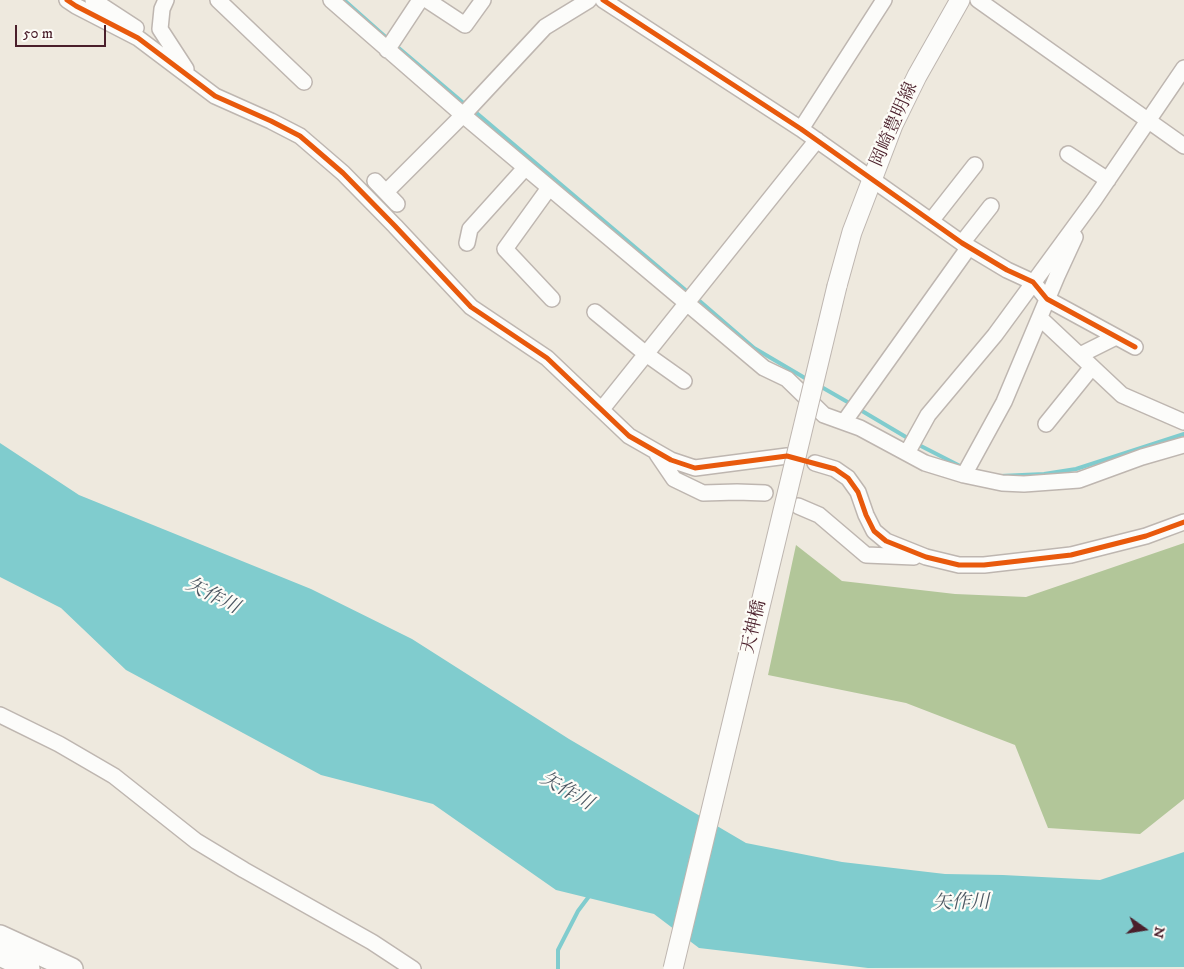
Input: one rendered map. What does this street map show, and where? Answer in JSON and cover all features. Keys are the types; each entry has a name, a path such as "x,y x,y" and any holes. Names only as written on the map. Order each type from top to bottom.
{"highway":[{"path":"0,936 72,969"},
{"path":"0,956 30,969"}],"main road":[{"name":"岡崎豊明線","path":"837,286 852,232 893,125 917,76 960,0"},
{"name":"天神橋","path":"673,969 837,286"}],"street":[{"path":"67,0 138,38 215,96 300,136 343,173 471,307 547,358 629,436 671,460 695,468 787,456"},
{"path":"93,0 135,27 146,44"},
{"path":"166,0 162,8 160,29 193,80"},
{"path":"218,0 304,82"},
{"path":"331,0 463,115 764,368 787,379 824,415 860,428 925,463 964,475 1002,483 1017,484 1079,480 1142,457 1184,445"},
{"path":"387,50 420,0"},
{"path":"427,0 465,25 483,0"},
{"path":"397,204 381,186 463,115 545,27 588,0"},
{"path":"603,0 801,129 965,245 1007,270 1033,282 1047,299 1135,347"},
{"path":"801,129 884,0"},
{"path":"978,0 1184,146"},
{"path":"907,453 928,415 996,335 1094,200 1184,68"},
{"path":"602,409 817,140"},
{"path":"1068,154 1108,180"},
{"path":"931,221 974,165"},
{"path":"467,243 470,229 526,168"},
{"path":"550,188 505,249 552,300"},
{"path":"964,475 1004,402 1047,299 1094,200"},
{"path":"844,422 991,206"},
{"path":"595,312 646,354 684,381"},
{"path":"1040,318 1122,395 1184,422"},
{"path":"1080,355 1116,337"},
{"path":"1046,424 1092,367"},
{"path":"655,451 674,479 703,493 765,493"},
{"path":"815,463 835,469 848,478 858,492 874,531 886,541 926,557 959,566 1071,555 1146,536 1184,522"},
{"path":"798,506 819,515 866,555 926,557"},
{"path":"0,715 59,744 114,776 196,841 252,875 372,942 413,969"}],"green space":[{"path":"1184,543 1184,799 1140,834 1048,828 1015,745 906,703 768,675 796,545 842,581 955,594 1026,597"}],"water":[{"name":"矢作川","path":"0,443 79,495 311,589 412,639 569,739 746,843 842,862 945,874 1100,880 1184,852 1184,967 868,968 699,948 654,914 556,890 433,804 321,775 126,670 61,608 0,577"}],"waterway":[{"path":"344,0 389,40"},
{"path":"394,44 467,106"},
{"path":"473,110 689,293"},
{"path":"695,297 754,348 810,381"},
{"path":"818,385 851,404"},
{"path":"857,408 911,440"},
{"path":"1000,476 1044,474 1076,469 1184,434"},
{"path":"917,444 962,467"},
{"path":"558,969 558,950 578,911 590,895"}],"cycle path":[{"path":"67,0 138,38 215,96 300,136 343,173 471,307 547,358 629,436 671,460 695,468 787,456 835,469 848,478 858,492 874,531 886,541 926,557 959,565 984,565 1071,555 1146,536 1184,522"},
{"path":"603,0 801,129 962,243 1007,270 1033,282 1047,299 1135,347"}]}
